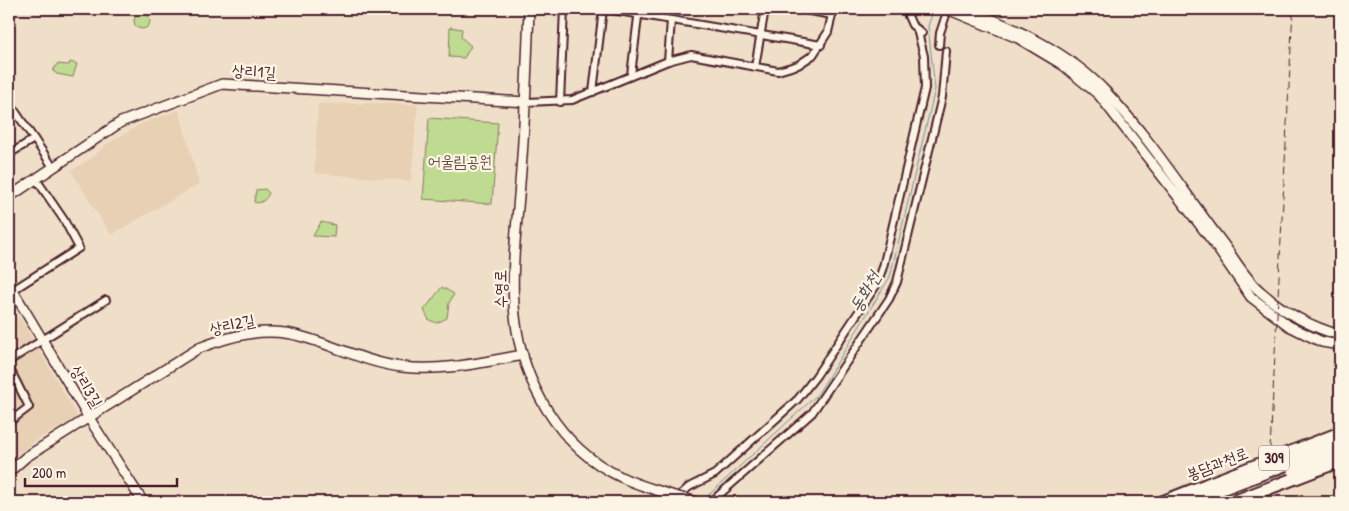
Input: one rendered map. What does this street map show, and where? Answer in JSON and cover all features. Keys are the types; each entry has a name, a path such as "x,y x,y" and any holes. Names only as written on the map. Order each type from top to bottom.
{"highway":[{"name":"봉담과천로","path":"1162,502 1211,495 1340,433"},
{"path":"1211,495 1340,444"},
{"path":"1189,502 1340,452"},
{"name":"309","path":"1233,502 1340,461"}],"street":[{"name":"수영로","path":"529,9 526,102 514,277 515,316 523,355 534,385 549,414 566,438 590,459 620,477 672,498 697,502"},
{"path":"560,102 564,9"},
{"path":"593,92 604,9 639,12 671,20 821,45"},
{"path":"755,67 765,9"},
{"path":"526,102 560,102 593,92 630,75 668,61 691,55 778,71 798,65 813,55 821,45 828,32 832,15 799,9"},
{"path":"672,498 715,474 798,399 816,376 877,284 883,267 925,88 924,56 920,31 912,25 908,16 911,9"},
{"path":"967,9 1024,32 1066,59 1104,90 1135,125 1259,291 1294,316 1326,331 1340,335"},
{"path":"939,45 940,33 948,10 1018,38 1063,65 1099,95 1211,239 1251,297 1289,326 1322,342 1340,345"},
{"path":"630,75 639,12"},
{"path":"668,61 671,20"},
{"path":"711,502 812,413 889,299 896,282 942,97 946,51"},
{"name":"상리1길","path":"9,197 120,122 222,84 526,102"},
{"path":"9,102 11,112 34,139 53,167"},
{"path":"9,154 34,139"},
{"path":"11,287 79,248 64,220 36,179"},
{"name":"상리3길","path":"11,287 89,418 143,502"},
{"path":"9,361 106,300"},
{"name":"상리2길","path":"9,472 26,457 199,348 224,338 253,332 302,336 379,363 403,367 432,368 523,355"},
{"path":"9,367 29,408 9,422"}],"shaded area":[{"path":"372,103 418,105 411,181 314,173 318,104"},
{"path":"179,110 199,184 111,235 71,171 93,157 108,143 143,123"},
{"path":"19,316 78,417 38,439 9,461 9,323"}],"green space":[{"path":"139,13 145,13 150,18 148,27 139,29 134,24 134,18"},
{"path":"450,27 462,29 461,37 471,46 464,58 449,57"},
{"path":"70,62 77,64 73,77 57,74 53,71 57,64 69,65"},
{"name":"어울림공원","path":"429,118 498,123 492,204 423,199"},
{"path":"265,189 269,193 267,197 261,202 254,202 256,190"},
{"path":"321,222 335,225 334,237 313,236"},
{"path":"442,287 454,294 449,303 447,318 437,323 429,320 424,310"}],"waterway":[{"name":"동화천","path":"701,502 817,395 890,277 935,89 928,26 934,9"}],"railway":[{"path":"1270,450 1293,9"}]}
